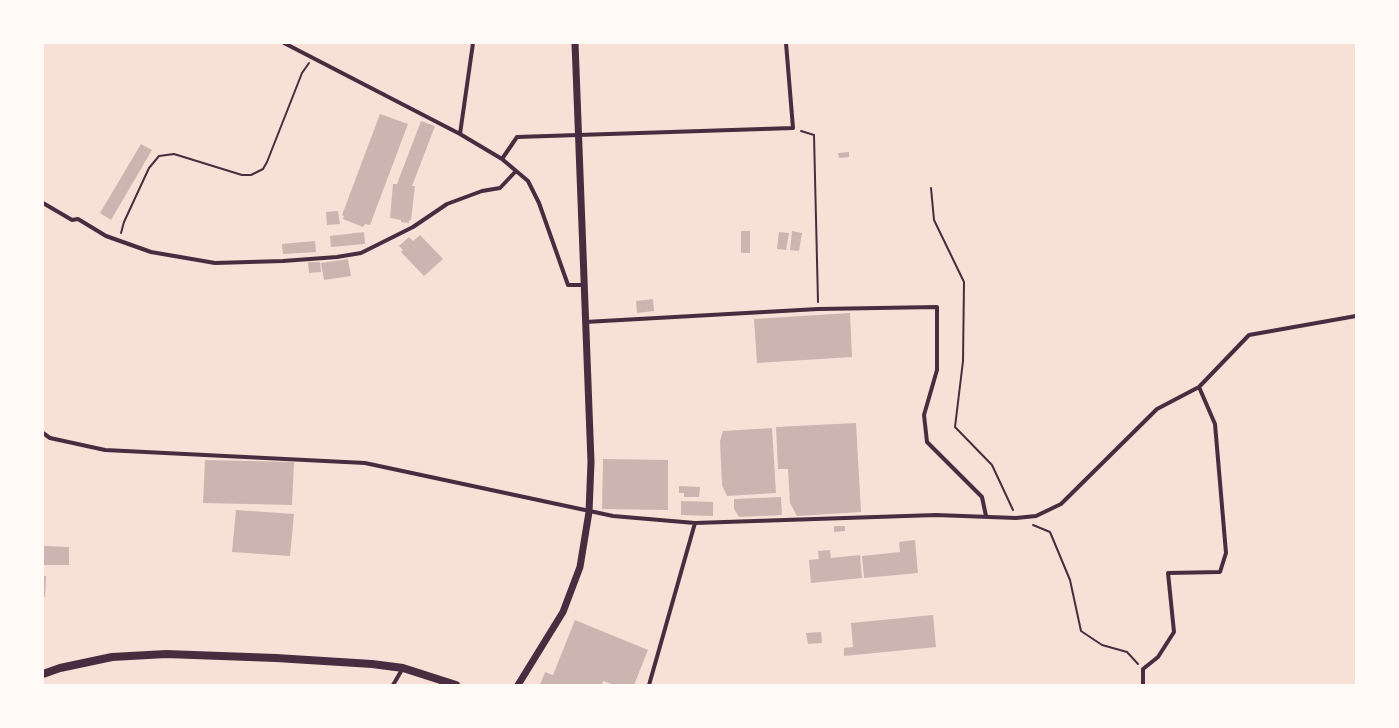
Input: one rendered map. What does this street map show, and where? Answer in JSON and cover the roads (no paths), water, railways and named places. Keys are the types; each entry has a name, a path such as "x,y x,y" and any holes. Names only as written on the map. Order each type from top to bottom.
{"main road":[{"path":"43,674 60,668 112,657 166,654 276,658 372,664 403,668 456,685"}],"street":[{"path":"284,43 460,134 502,159 528,182 536,198 568,285 583,285"},
{"path":"460,134 473,43"},
{"path":"518,685 563,612 580,567 589,512 591,462 583,285 575,43"},
{"path":"502,159 517,137 792,128 786,43"},
{"path":"43,203 72,220 78,219 106,236 151,252 215,263 282,261 361,253 404,232 447,204 476,193 500,188 516,171"},
{"path":"585,322 818,309 937,307 937,370 924,415 927,442 982,497 986,516"},
{"path":"43,434 50,438 105,450 365,463 613,516 695,523 928,515 1016,518 1036,516 1061,504 1157,409 1199,387 1248,335 1356,316"},
{"path":"1143,685 1143,669 1158,657 1174,632 1168,573 1220,572 1226,553 1215,424 1199,387"},
{"path":"649,685 695,523"},
{"path":"393,685 403,668"}]}
